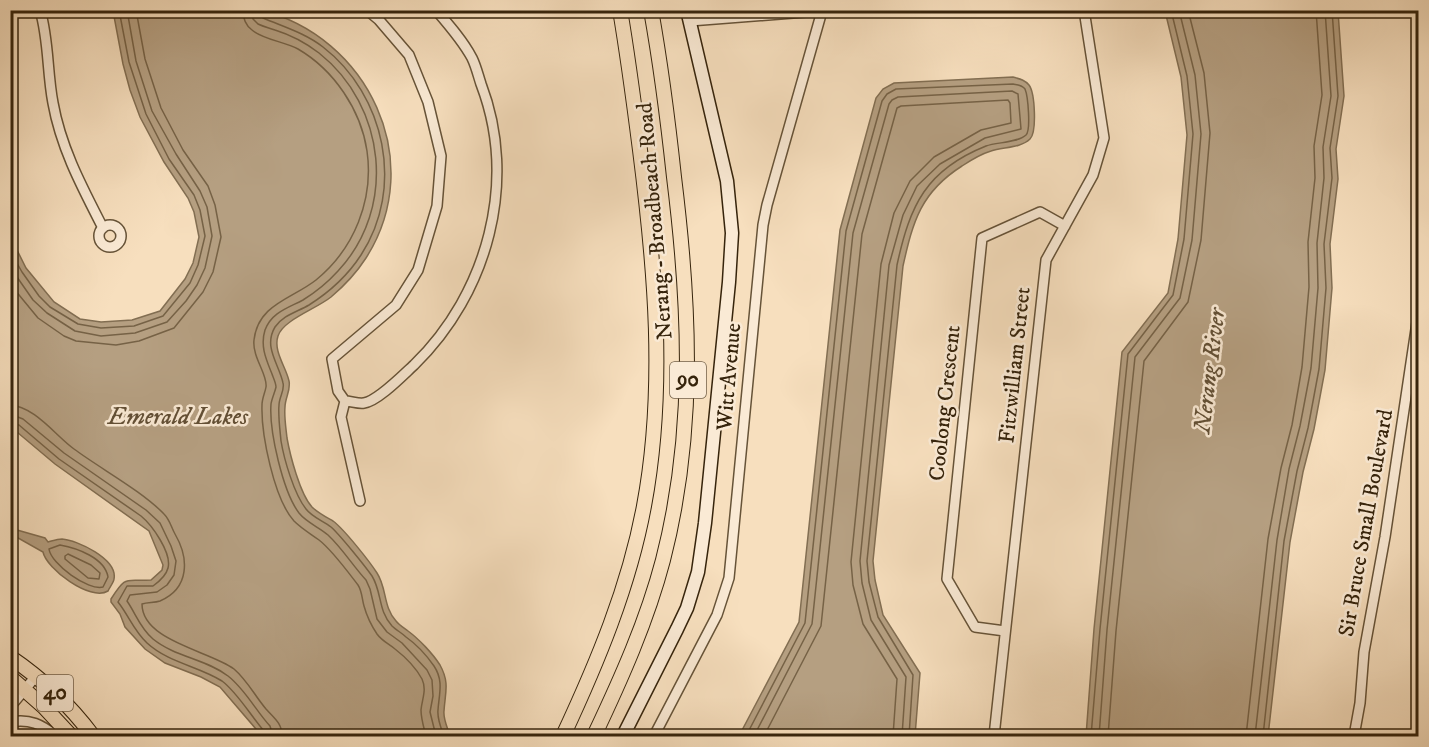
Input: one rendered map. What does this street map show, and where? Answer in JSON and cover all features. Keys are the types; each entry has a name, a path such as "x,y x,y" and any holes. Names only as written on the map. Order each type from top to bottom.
{"main road":[{"name":"Nerang - Broadbeach Road","path":"563,736 604,642 626,581 644,508 655,429 657,361 655,296 644,185 620,10"},
{"name":"Nerang - Broadbeach Road","path":"594,736 635,646 663,560 679,482 686,418 688,345 683,261 666,111 651,10"},
{"name":"40","path":"10,657 37,675 74,711 93,736"},
{"name":"40","path":"10,677 71,736"}],"street":[{"path":"40,10 53,104 60,134 70,164 103,228"},
{"path":"360,501 341,417 345,401 338,391 332,359 396,305 418,270 437,206 441,156 428,102 409,55 379,20 367,10"},
{"path":"345,401 365,403 390,387 428,351 464,300 491,231 497,191 496,143 488,102 472,58 436,10"},
{"path":"623,736 678,629 698,572 729,282 732,233 727,181 689,16 831,10"},
{"name":"Fitzwilliam Street","path":"994,736 1046,260 1093,175 1104,138 1084,10"},
{"name":"Witt Avenue","path":"654,736 717,615 729,578 763,225 822,11"},
{"name":"Coolong Crescent","path":"1005,631 975,627 946,579 982,237 1040,212 1065,226"},
{"name":"Sir Bruce Small Boulevard","path":"1354,736 1360,703 1364,652 1387,526 1419,316"},
{"path":"10,707 37,675"},
{"path":"10,722 17,720 40,724 56,736"}],"water":[{"name":"Emerald Lakes","path":"260,10 298,24 331,46 357,74 377,107 388,144 391,182 384,221 366,258 350,279 331,297 286,325 278,336 278,353 289,384 285,404 285,422 290,454 303,493 308,501 317,511 338,525 374,568 392,616 426,647 440,665 446,683 444,714 450,736 262,736 220,687 165,663 145,649 125,627 120,614 111,602 120,586 127,581 151,580 162,570 163,565 149,531 55,464 11,427 11,238 26,268 54,302 80,319 101,322 132,320 160,311 185,279 193,263 199,237 194,212 140,117 123,64 113,11"},
{"name":"Nerang River","path":"1165,11 1338,11 1344,96 1336,149 1338,179 1330,244 1332,288 1325,370 1290,542 1268,736 1086,736 1094,629 1122,352 1168,293 1178,239 1187,135 1181,77"},
{"path":"1013,77 1026,82 1031,89 1034,104 1034,129 1030,139 1022,144 980,155 937,186 915,221 903,266 873,561 883,615 920,673 915,736 739,736 799,622 840,230 876,98 883,89 894,83"},
{"path":"10,528 45,538 48,542 60,539 69,540 95,552 110,564 114,572 114,580 108,591 91,592 70,582 52,566 43,552 11,534"}]}
